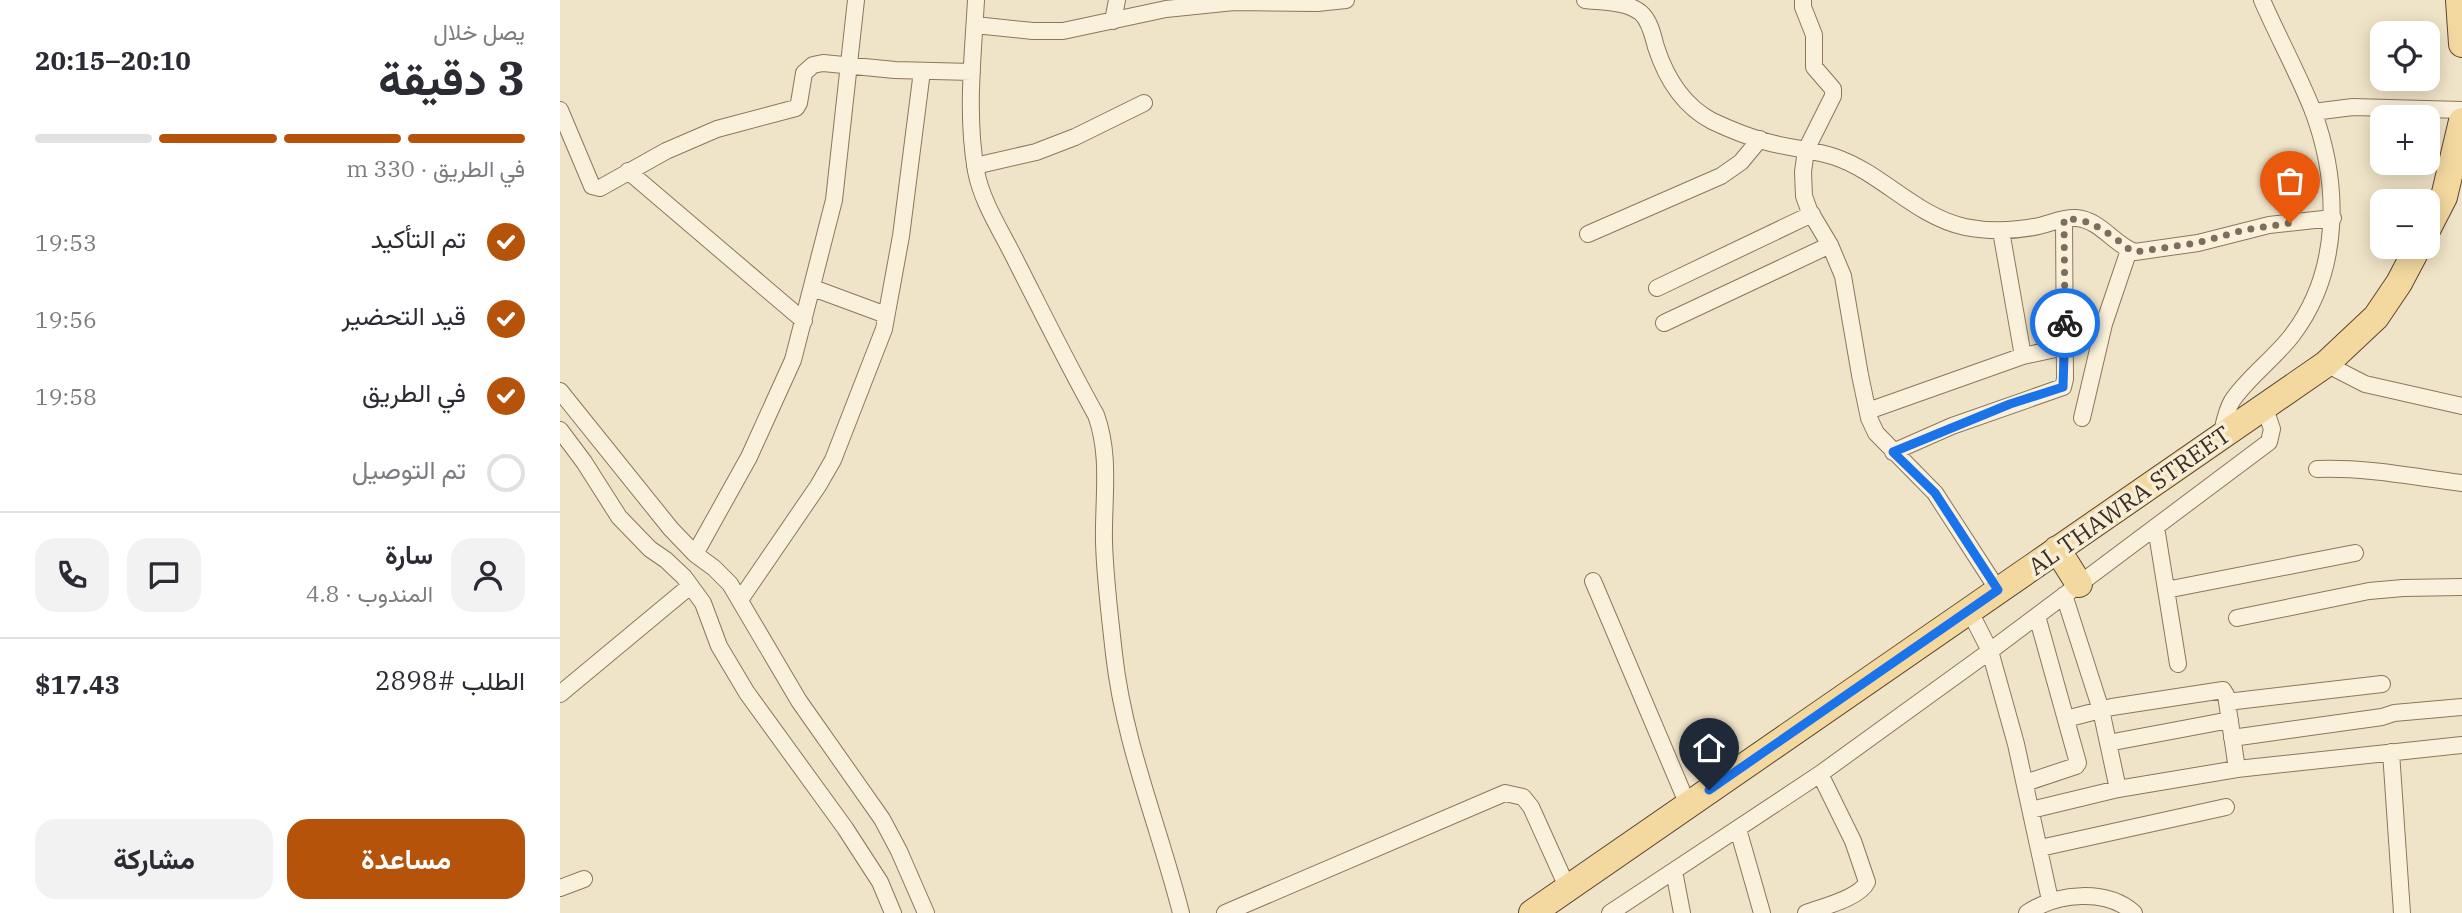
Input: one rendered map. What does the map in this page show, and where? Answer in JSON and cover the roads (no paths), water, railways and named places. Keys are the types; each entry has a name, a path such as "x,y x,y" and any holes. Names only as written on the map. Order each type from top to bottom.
{"main road":[{"path":"2459,0 2462,44"},
{"path":"2440,214 2453,199 2462,121"},
{"name":"AL THAWRA STREET","path":"1532,913 2326,363 2376,317 2399,284 2412,259"},
{"path":"2057,549 2072,589"}],"street":[{"path":"695,554 759,436 793,360 834,200 856,0"},
{"path":"976,0 972,72 975,166 982,192 1096,415 1102,432 1106,451 1104,547 1122,711 1181,913"},
{"path":"1113,21 1117,0"},
{"path":"975,24 1033,31 1063,30 1113,21 1177,4 1317,3 1346,0"},
{"path":"1585,0 1630,6 1642,14 1671,83 1688,106 1713,121 1760,139 1835,157 1863,170 1939,219 1966,227 2001,231 2078,218 2098,226 2135,252 2197,243 2269,225 2333,218"},
{"path":"1803,0 1802,7 1814,35 1814,67 1833,89 1833,96 1806,150 1802,184 1812,214 1830,245 1843,276 1868,411 1876,433 1935,493 1998,590"},
{"path":"2221,436 2232,400 2292,335 2308,312 2323,277 2333,218 2325,155 2313,112 2262,0"},
{"path":"560,110 592,186 600,188 666,151 716,129 796,108 804,73 813,65 972,72"},
{"path":"740,600 833,460 884,329 901,236 922,71"},
{"path":"975,166 1036,152 1075,137 1144,103"},
{"path":"2313,112 2353,107 2462,110"},
{"path":"1588,234 1732,170 1760,139"},
{"path":"628,171 804,321"},
{"path":"1657,289 1812,214"},
{"path":"1893,452 2010,404 2063,387 2064,219"},
{"path":"2001,231 2023,356"},
{"path":"1664,323 1830,245"},
{"path":"2082,418 2104,324 2129,250"},
{"path":"813,288 886,315"},
{"path":"1868,411 2023,356 2065,347"},
{"path":"2326,363 2365,384 2462,407"},
{"path":"560,391 671,529 730,584 799,701 882,819 926,913"},
{"path":"1610,913 1820,774 1990,651 2269,442 2272,429 2264,406"},
{"path":"560,430 619,517 650,549 666,560 703,603 719,646 747,693 845,828 880,882 892,913"},
{"path":"2317,469 2378,471 2462,483"},
{"path":"2156,527 2178,664"},
{"path":"2166,590 2355,553"},
{"path":"1593,581 1688,805"},
{"path":"560,694 690,586"},
{"path":"2237,618 2369,591 2462,587"},
{"path":"2072,589 2118,789"},
{"path":"1969,610 1990,651 2025,783 2050,900"},
{"path":"2025,783 2078,764 2037,616"},
{"path":"2227,702 2382,684"},
{"path":"2066,719 2101,710 2225,691 2237,769"},
{"path":"2232,738 2382,718 2395,713 2462,707"},
{"path":"2108,743 2230,720"},
{"path":"2031,810 2118,789 2237,769 2462,745"},
{"path":"2391,752 2402,913"},
{"path":"1806,913 1856,894 1866,887 1867,882 1853,841 1820,774"},
{"path":"1225,913 1505,793 1523,797 1531,807 1568,888"},
{"path":"2040,848 2226,807"},
{"path":"1738,829 1762,913"},
{"path":"1674,872 1682,913"},
{"path":"560,888 584,879"},
{"path":"2027,913 2050,900 2076,897 2123,904 2134,913"}]}
